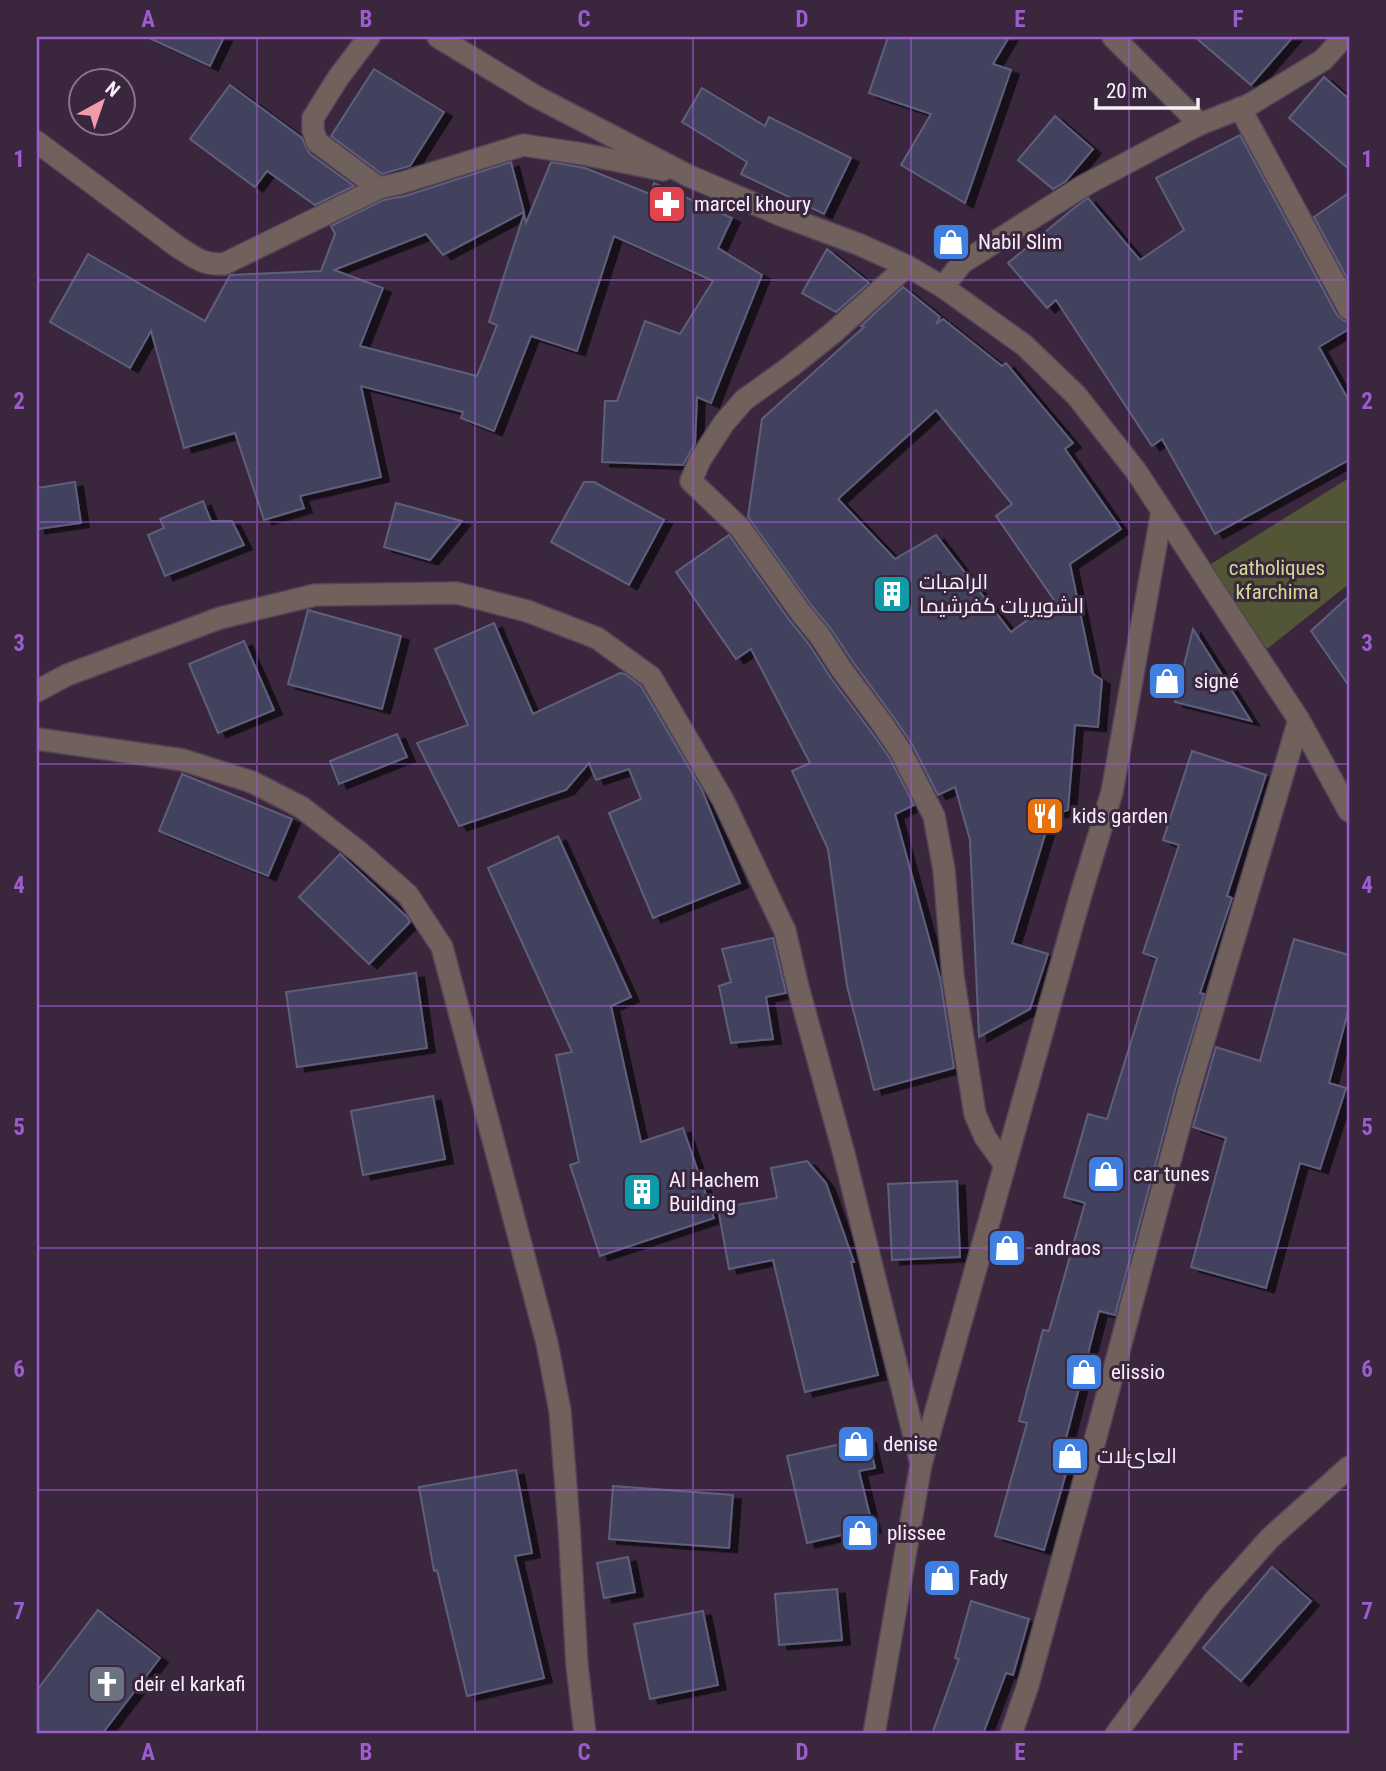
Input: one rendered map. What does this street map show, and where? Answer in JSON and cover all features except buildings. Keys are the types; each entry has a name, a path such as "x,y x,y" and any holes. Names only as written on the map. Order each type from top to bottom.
{"street":[{"path":"369,37 338,78 313,118 313,130 317,142 379,188"},
{"path":"438,37 535,96 689,176 907,266 943,287 1024,345 1076,395 1136,471 1299,720 1349,811"},
{"path":"1113,37 1200,124"},
{"path":"943,287 962,262 1085,185 1200,124 1240,108 1323,60 1345,37"},
{"path":"1240,108 1349,309"},
{"path":"37,144 178,247 212,265 223,264 379,188 523,145 583,154 689,176"},
{"path":"907,266 834,332 744,400 724,423 700,460 691,481 741,529 820,636 900,750 934,816 944,870 953,976 975,1114 985,1137 1005,1165"},
{"path":"874,1734 921,1464 1112,792 1162,511"},
{"path":"37,691 67,676 220,618 315,595 457,593 527,611 597,638 651,677 723,800 785,931 853,1187 921,1464"},
{"path":"1011,1734 1028,1685 1189,1090 1299,720"},
{"path":"37,739 183,760 252,782 301,807 358,851 408,895 442,947 547,1343 560,1411 577,1665 585,1734"},
{"path":"1116,1734 1213,1602 1270,1538 1349,1467"}],"green space":[{"name":"catholiques kfarchima","path":"1349,478 1349,584 1267,649 1206,567"}],"place":[{"name":"marcel khoury","path":"667,204"},
{"name":"Nabil Slim","path":"951,242"},
{"name":"الراهبات الشويريات كفرشيما","path":"892,594"},
{"name":"signé","path":"1167,681"},
{"name":"kids garden","path":"1045,816"},
{"name":"car tunes","path":"1106,1174"},
{"name":"Al Hachem Building","path":"642,1192"},
{"name":"andraos","path":"1007,1248"},
{"name":"elissio","path":"1084,1372"},
{"name":"denise","path":"856,1444"},
{"name":"العائﻻت","path":"1070,1456"},
{"name":"plissee","path":"860,1533"},
{"name":"Fady","path":"942,1578"},
{"name":"deir el karkafi","path":"107,1684"}]}
